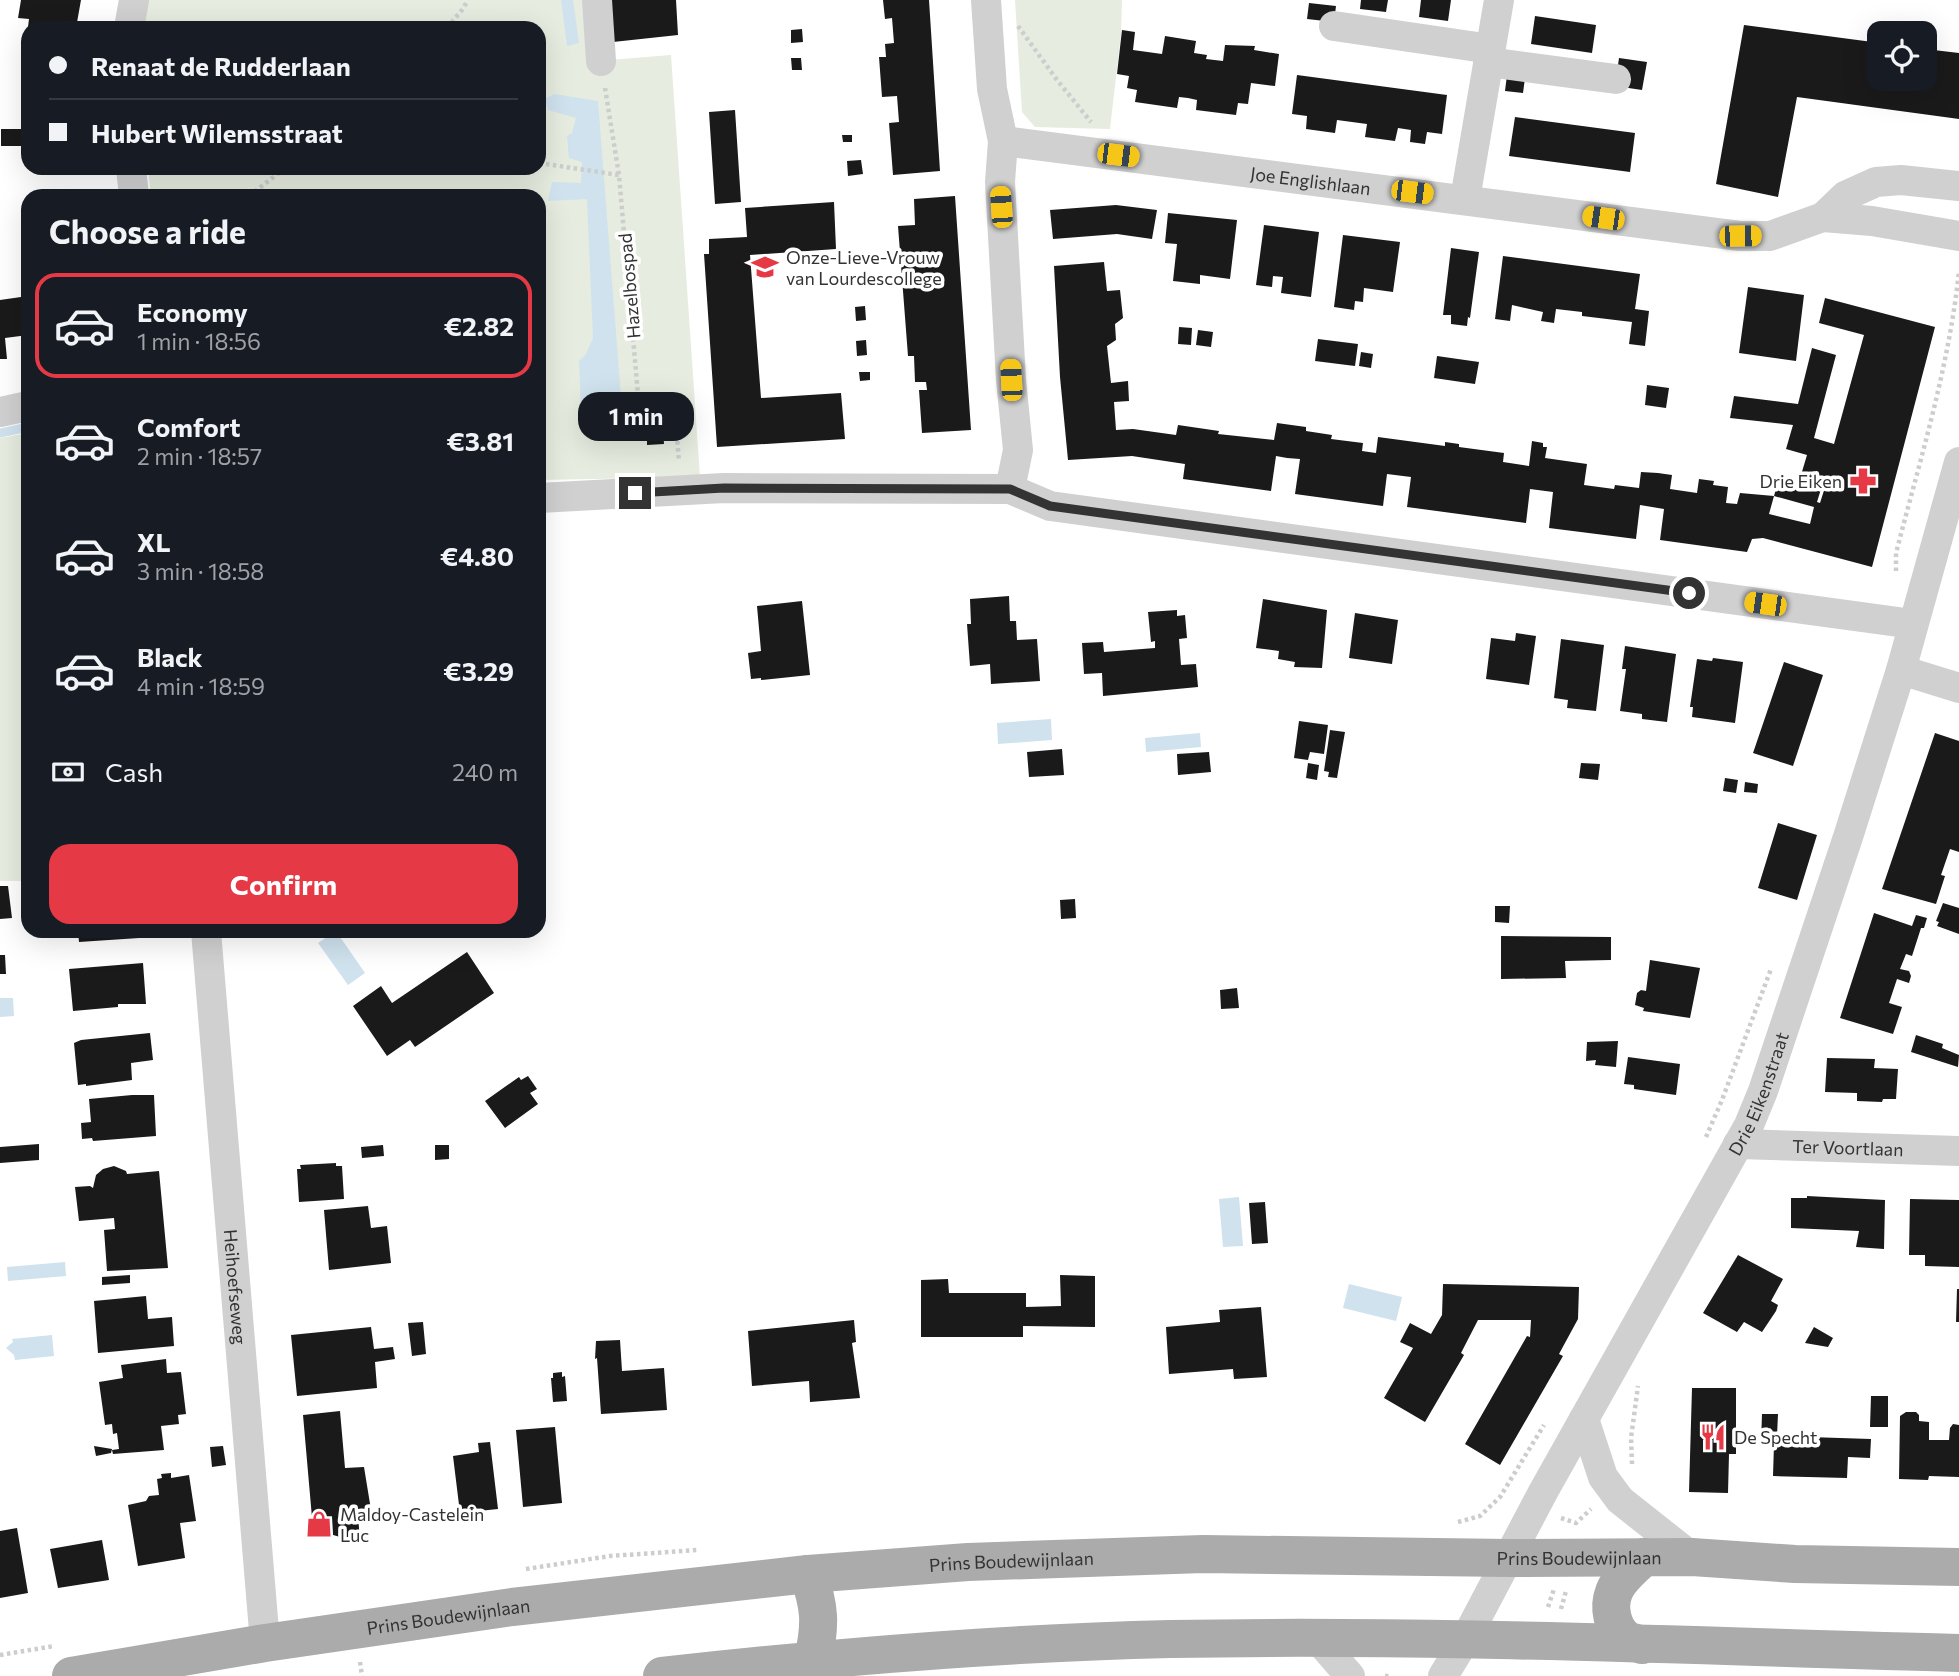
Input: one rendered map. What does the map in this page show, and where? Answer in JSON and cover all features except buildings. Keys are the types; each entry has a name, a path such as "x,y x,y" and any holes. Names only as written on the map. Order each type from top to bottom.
{"main road":[{"name":"Prins Boudewijnlaan","path":"71,1676 265,1643 512,1607 808,1574 968,1562 1203,1554 1509,1558 1570,1540 1644,1558 1692,1557 1795,1564 1959,1567"},
{"path":"1642,1645 1626,1640 1615,1626 1611,1609 1614,1591 1644,1558"},
{"path":"808,1574 818,1602 819,1617 813,1659"},
{"path":"662,1676 813,1659 944,1649 1316,1637 1959,1653"}],"street":[{"path":"130,21 134,0"},
{"path":"597,0 601,61"},
{"path":"986,0 992,89 1003,141 1000,182 1011,380 1018,450 1010,489"},
{"path":"1465,199 1499,0"},
{"path":"1334,26 1616,79"},
{"name":"Joe Englishlaan","path":"1003,141 1740,236 1770,236 1823,217 1845,196 1875,183 1901,180 1959,186"},
{"name":"Joe Englishlaan","path":"1823,217 1872,221 1959,236"},
{"path":"0,412 21,408"},
{"name":"Drie Eikenstraat","path":"1443,1676 1738,1144 1763,1091 1901,670 1902,622 1959,462"},
{"path":"546,498 682,490 1010,489 1050,506 1902,622"},
{"path":"1901,670 1959,688"},
{"name":"Heihoefseweg","path":"207,938 265,1643"},
{"name":"Ter Voortlaan","path":"1738,1144 1959,1151"},
{"path":"1584,1419 1603,1476 1623,1483 1620,1500 1692,1557"},
{"path":"1316,1637 1350,1676"}],"path":[{"path":"453,21 468,0"},
{"path":"1014,20 1057,80 1118,155"},
{"name":"Hazelbospad","path":"601,61 619,175 638,395 669,408 675,415 682,490"},
{"path":"546,164 619,175"},
{"path":"258,189 276,175"},
{"path":"1902,622 1897,593 1896,553 1940,382 1959,271"},
{"path":"1705,1139 1774,963"},
{"path":"1538,1641 1570,1540 1623,1483 1641,1377"},
{"path":"1453,1522 1480,1516 1500,1497 1548,1419"},
{"path":"1500,1497 1534,1509 1570,1540"},
{"path":"1388,1676 1399,1638"}],"shaded area":[{"path":"137,0 584,0 597,61 671,55 700,477 546,480 546,189 150,189 149,175 546,175 546,21 135,21"},
{"path":"1015,0 1122,0 1121,34 1110,129 1035,127 1022,112"},
{"path":"21,434 21,881 0,881 0,438"}],"water":[{"path":"561,0 573,0 579,43 567,46"},
{"path":"554,94 598,101 622,410 609,412 608,432 582,432 579,361 586,354 593,338 587,199 548,201 552,182 581,183 582,162 569,158 567,136 572,133 576,118 548,110 546,98"},
{"path":"1051,719 1052,740 998,744 997,723"},
{"path":"1200,733 1201,747 1146,752 1145,738"},
{"path":"326,938 341,938 365,973 348,985 318,943"},
{"path":"0,998 13,998 14,1016 0,1017"},
{"path":"1239,1197 1243,1246 1223,1247 1219,1199"},
{"path":"65,1262 66,1276 8,1281 7,1267"},
{"path":"1349,1284 1402,1297 1396,1321 1343,1308"},
{"path":"52,1335 54,1356 15,1360 14,1355 6,1348 13,1342 12,1339"}],"waterway":[{"path":"0,433 21,428"}],"place":[{"name":"Onze-Lieve-Vrouw van Lourdescollege","path":"765,267"},
{"name":"Drie Eiken","path":"1863,481"},
{"name":"De Specht","path":"1713,1437"},
{"name":"Maldoy-Castelein Luc","path":"319,1524"}],"route":[{"path":"635,493 724,488 1010,489 1050,506 1689,593"}]}
